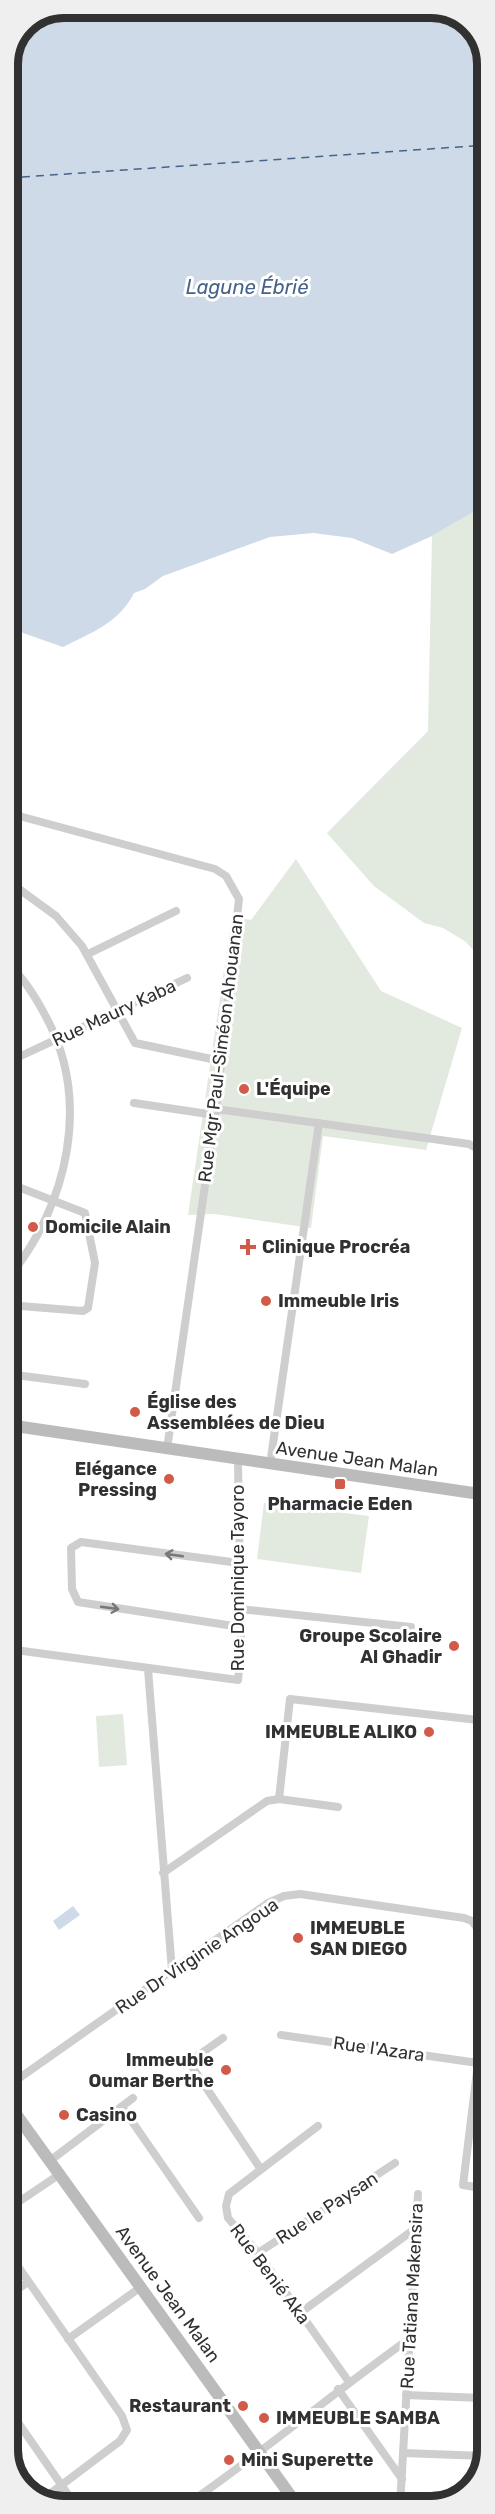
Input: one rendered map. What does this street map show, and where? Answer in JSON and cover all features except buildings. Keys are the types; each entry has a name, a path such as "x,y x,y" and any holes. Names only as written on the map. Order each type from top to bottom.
{"main road":[{"name":"Avenue Jean Malan","path":"18,1427 238,1461 477,1494"},
{"name":"Avenue Jean Malan","path":"18,2116 291,2496"}],"street":[{"name":"Rue Mgr Paul-Siméon Ahouanan","path":"18,816 215,869 226,876 239,899 215,1112 167,1449"},
{"path":"18,888 56,916 88,954 135,1043 221,1061"},
{"path":"88,954 176,911"},
{"path":"18,975 34,993 58,1039 66,1071 69,1124 65,1164 54,1201 40,1232 18,1264"},
{"name":"Rue Maury Kaba","path":"18,1057 187,978"},
{"path":"134,1103 319,1123 469,1144 477,1148"},
{"path":"270,1465 319,1123"},
{"path":"18,1188 79,1209 87,1218 95,1263 88,1308 83,1311 18,1306"},
{"path":"18,1375 85,1384"},
{"name":"Rue Dominique Tayoro","path":"18,1650 238,1680 236,1626 240,1609 236,1563 238,1461"},
{"path":"236,1563 81,1542 71,1548 72,1589 78,1602 236,1626"},
{"path":"240,1609 411,1627"},
{"path":"148,1669 172,1971"},
{"path":"279,1799 290,1699 477,1720"},
{"path":"163,1873 267,1802 279,1799 338,1807"},
{"name":"Rue Dr Virginie Angoua","path":"18,2079 268,1903 284,1896 300,1894 471,1921 477,1928"},
{"name":"Rue l'Azara","path":"280,2035 477,2062"},
{"path":"223,2038 189,2062 260,2168"},
{"name":"Rue Dr Virginie Angoua","path":"477,2070 463,2185 477,2187"},
{"path":"51,2160 133,2098"},
{"path":"122,2107 199,2218"},
{"name":"Rue Benié Aka","path":"318,2126 260,2168 229,2194 226,2206 228,2218 258,2253 349,2382"},
{"name":"Rue le Paysan","path":"258,2253 395,2163"},
{"path":"18,2202 60,2174"},
{"name":"Rue Tatiana Makensira","path":"401,2496 418,2194"},
{"path":"300,2313 416,2228"},
{"path":"18,2267 122,2416 127,2430 120,2441 50,2494"},
{"path":"18,2289 28,2282"},
{"path":"68,2339 141,2287"},
{"path":"204,2496 338,2389 409,2339"},
{"path":"338,2389 402,2479"},
{"path":"406,2395 477,2398"},
{"path":"18,2422 69,2496"},
{"path":"403,2454 476,2456"}],"shaded area":[{"path":"477,510 477,954 466,942 443,928 424,923 374,886 327,833 428,731 432,536"},
{"path":"296,859 381,991 462,1028 426,1150 323,1136 311,1228 215,1214 188,1215 232,916 251,920"},
{"path":"264,1503 369,1516 361,1573 257,1559"},
{"path":"123,1714 127,1765 99,1767 96,1716"}],"water":[{"name":"Lagune Ébrié","path":"64,18 434,18 451,23 464,31 475,49 477,58 477,510 432,536 392,554 352,538 313,533 270,537 163,576 145,589 134,593 121,612 104,626 63,647 23,633 18,626 18,64 21,46 31,31 46,21"},
{"path":"73,1906 80,1915 59,1930 53,1921"}],"ferry route":[{"path":"18,177 477,146"}],"place":[{"name":"L'Équipe","path":"244,1089"},
{"name":"Domicile Alain","path":"33,1227"},
{"name":"Clinique Procréa","path":"248,1247"},
{"name":"Immeuble Iris","path":"266,1301"},
{"name":"Église des Assemblées de Dieu","path":"135,1412"},
{"name":"Elégance Pressing","path":"169,1479"},
{"name":"Pharmacie Eden","path":"340,1484"},
{"name":"Groupe Scolaire Al Ghadir","path":"454,1646"},
{"name":"IMMEUBLE ALIKO","path":"429,1732"},
{"name":"IMMEUBLE SAN DIEGO","path":"298,1938"},
{"name":"Immeuble Oumar Berthe","path":"226,2070"},
{"name":"Casino","path":"64,2115"},
{"name":"Restaurant","path":"243,2406"},
{"name":"IMMEUBLE SAMBA","path":"264,2418"},
{"name":"Mini Superette","path":"229,2460"}]}
